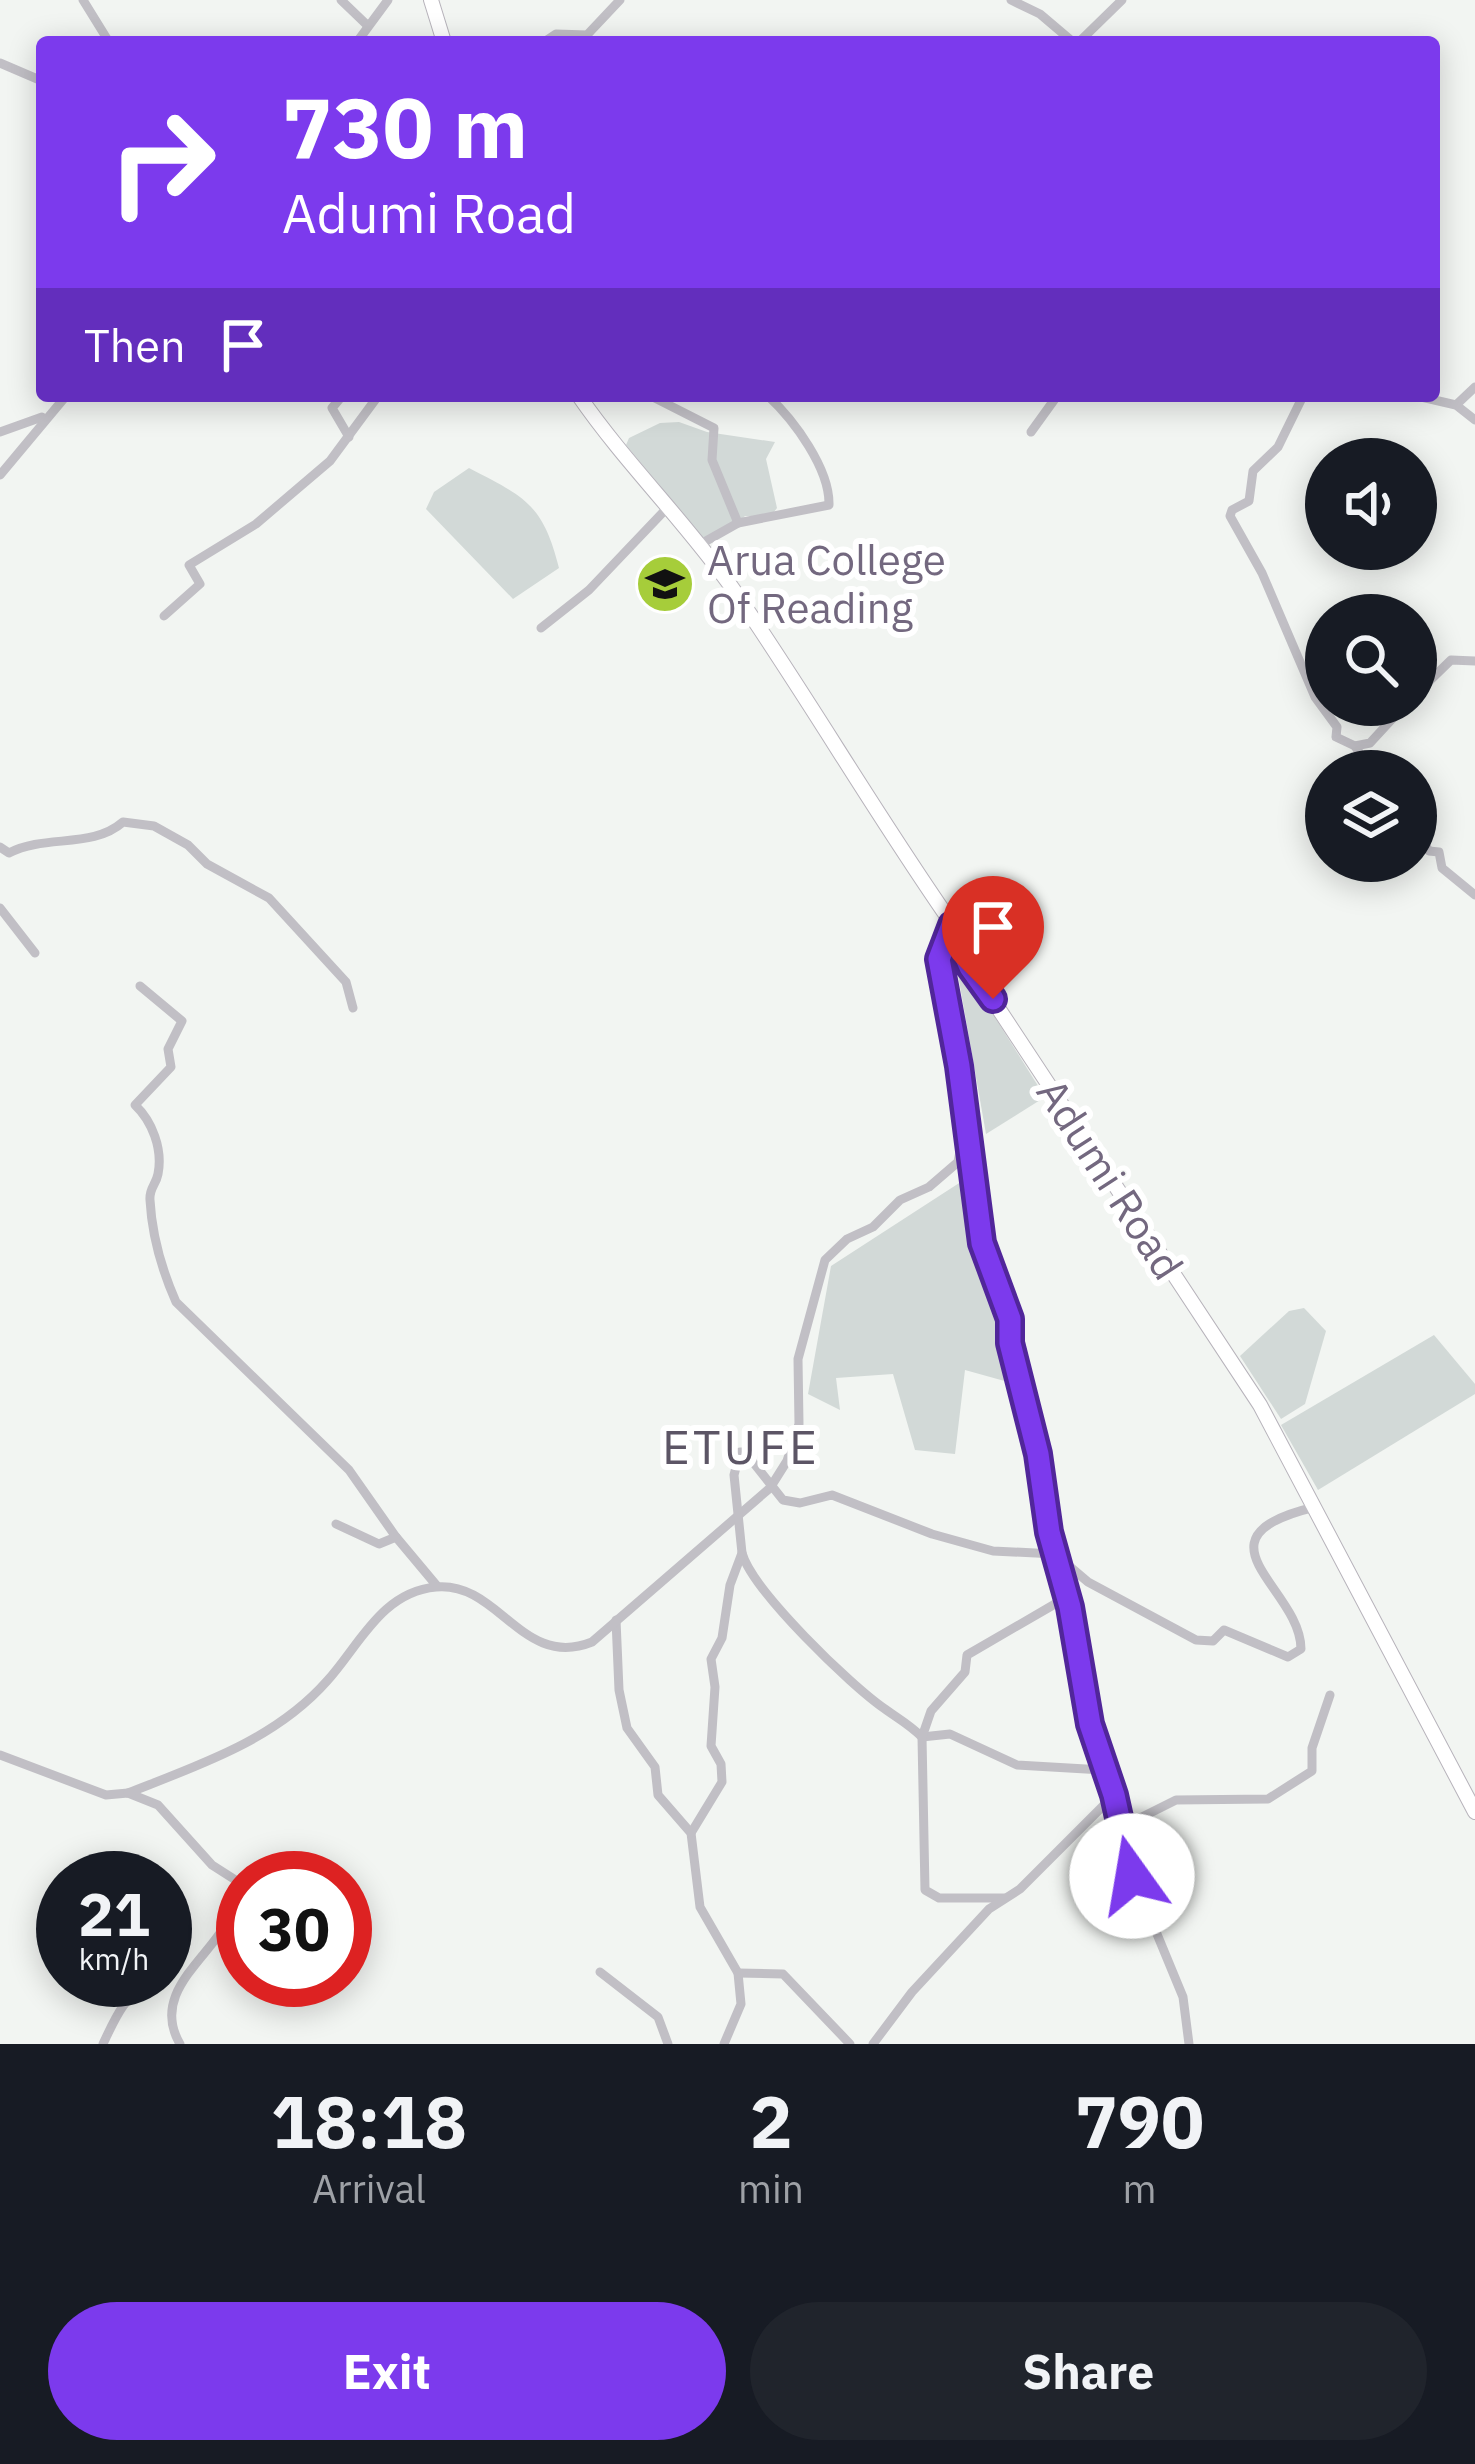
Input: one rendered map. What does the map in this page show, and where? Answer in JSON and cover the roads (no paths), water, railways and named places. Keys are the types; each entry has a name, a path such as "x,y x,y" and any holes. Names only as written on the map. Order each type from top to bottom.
{"main road":[{"path":"431,0 442,36"},
{"name":"Adumi Road","path":"583,402 620,455 699,545 828,731 952,925 970,967 1260,1405 1475,1812"}],"street":[{"path":"82,0 105,36"},
{"path":"341,0 367,25"},
{"path":"361,36 388,0"},
{"path":"585,36 620,0"},
{"path":"1011,0 1068,36"},
{"path":"1083,36 1122,0"},
{"path":"0,63 36,78"},
{"path":"1456,405 1475,387"},
{"path":"1440,401 1456,405 1475,420"},
{"path":"49,402 50,411"},
{"path":"0,475 60,402"},
{"path":"337,402 332,407 349,437"},
{"path":"164,616 200,584 189,565 256,524 330,461 368,402"},
{"path":"663,402 714,428 712,460 738,523"},
{"path":"699,545 738,523 829,505 829,488 801,430 774,402"},
{"path":"1031,432 1053,402"},
{"path":"1300,402 1278,447 1253,471 1250,501 1230,516 1262,573 1315,698 1337,727 1336,736 1358,750"},
{"path":"0,432 50,411"},
{"path":"541,628 589,590 669,506"},
{"path":"1437,674 1451,660 1475,661"},
{"path":"1355,746 1370,743 1386,726"},
{"path":"0,847 10,853 27,844 107,836 123,821 154,826 188,845 207,864 269,898 346,982 353,1008"},
{"path":"1437,853 1442,868 1475,895"},
{"path":"0,908 35,952"},
{"path":"952,925 939,959 982,1243 1010,1319 1010,1343 1038,1454 1103,1770 1114,1795 1132,1876 1183,1997 1189,2044"},
{"path":"140,986 182,1021 168,1049 171,1067 135,1105 153,1122 159,1172 149,1192 154,1242 176,1302 349,1470 423,1575 437,1586 475,1597 547,1648 576,1648 592,1642 770,1488 787,1461 799,1424 798,1359 825,1260 847,1239 873,1227 900,1200 929,1186 958,1162 966,1120"},
{"path":"922,1737 906,1720 882,1708 803,1634 747,1571 734,1475 740,1452 745,1452 783,1500 800,1503 832,1495 932,1534 993,1551 1055,1554 1088,1582 1196,1640 1213,1640 1224,1630 1288,1657 1300,1649 1300,1638 1283,1597 1258,1574 1252,1558 1258,1539 1276,1519 1315,1508"},
{"path":"336,1524 379,1544 396,1537"},
{"path":"692,1833 722,1781 721,1764 711,1746 715,1687 711,1659 722,1638 730,1585 742,1553"},
{"path":"0,1755 106,1795 128,1793 235,1748 287,1720 329,1679 374,1618 398,1600 437,1586"},
{"path":"1004,1898 939,1898 926,1890 922,1737 931,1711 965,1672 968,1655 1067,1597"},
{"path":"616,1620 619,1690 627,1728 655,1767 658,1795 692,1833 700,1907 738,1973 741,2004 724,2044"},
{"path":"1119,1815 1138,1819 1176,1800 1268,1799 1294,1786 1312,1771 1315,1735 1330,1695"},
{"path":"922,1737 950,1734 1017,1766 1103,1770"},
{"path":"128,1793 158,1805 212,1864 237,1881 240,1902 192,1970"},
{"path":"873,2044 912,1992 1114,1795"},
{"path":"600,1972 658,2017 668,2044"},
{"path":"738,1973 783,1974 850,2044"},
{"path":"103,2044 121,2007"},
{"path":"172,2007 180,2044"}],"place":[{"name":"Arua College Of Reading","path":"665,584"}],"district":[{"name":"ETUFE","path":"741,1447"}]}
